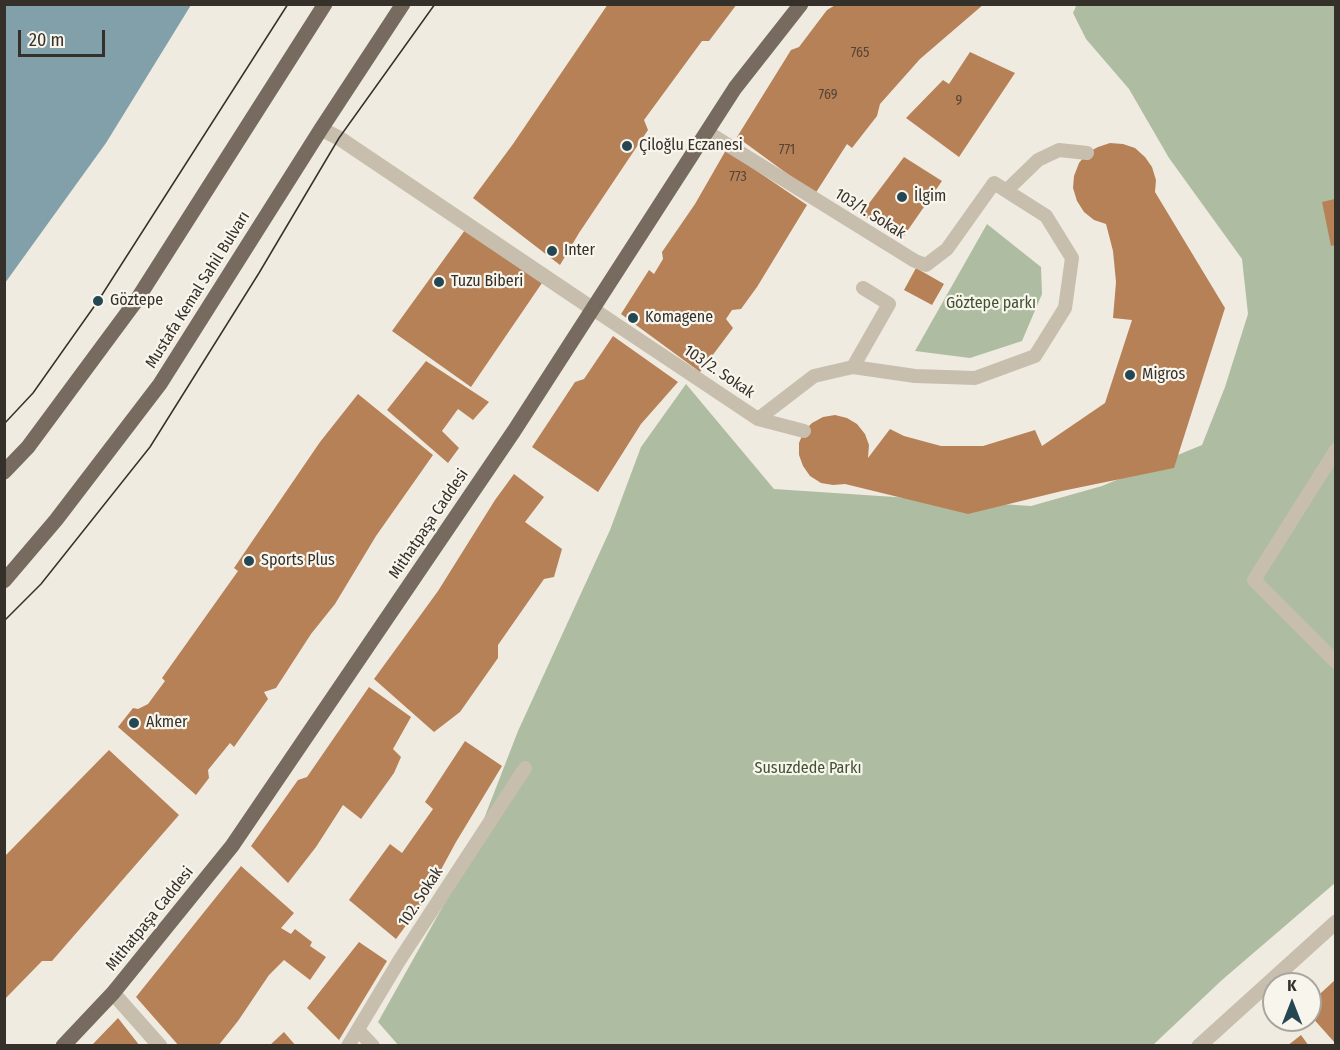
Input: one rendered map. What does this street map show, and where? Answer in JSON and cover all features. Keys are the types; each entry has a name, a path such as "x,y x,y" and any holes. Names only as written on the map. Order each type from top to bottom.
{"main road":[{"path":"4,472 28,447 136,301 325,4"},
{"name":"Mustafa Kemal Sahil Bulvarı","path":"4,581 56,520 160,384 402,4"},
{"name":"Mithatpaşa Caddesi","path":"63,1046 113,993 232,846 514,431 735,88 801,4"}],"street":[{"name":"103/2. Sokak","path":"321,129 339,138 593,309"},
{"path":"1198,1046 1335,922"},
{"path":"113,993 160,1046"}],"lane":[{"name":"103/1. Sokak","path":"707,132 915,261 926,264 947,249 994,183"},
{"path":"1006,191 1038,160 1048,155 1059,150 1087,153"},
{"name":"103/2. Sokak","path":"593,309 758,419 814,376 854,367 915,376 975,378 1035,356 1065,308 1072,258 1046,216 994,183"},
{"path":"854,367 889,304 863,288"},
{"path":"758,419 804,431"},
{"path":"1335,450 1254,580 1335,662"},
{"name":"102. Sokak","path":"348,1046 399,960 525,768"},
{"path":"358,1030 373,1046"}],"green space":[{"name":"Susuzdede Parkı","path":"1077,4 1335,5 1335,883 1222,980 1153,1045 399,1046 378,1022 466,865 518,731 610,530 641,447 686,384 774,489 1031,506 1102,486 1202,445 1225,387 1248,314 1242,259 1169,158 1129,89 1086,39 1073,13"},
{"name":"Göztepe parkı","path":"987,224 1041,267 1042,294 1022,341 970,358 915,351"}],"water":[{"path":"5,4 191,5 106,143 5,283"}],"building":[{"path":"608,4 737,4 709,41 702,41 644,120 648,130 560,265 473,198 513,144"},
{"path":"837,4 984,4 920,59 880,104 877,116 852,148 847,144 815,194 737,137 791,50 799,47 827,10"},
{"path":"970,52 1015,73 959,157 906,118 943,80 949,84"},
{"path":"1110,143 1135,148 1152,167 1156,180 1155,192 1225,308 1174,468 1062,491 968,514 845,484 821,483 810,476 799,455 799,443 804,431 823,417 835,415 857,424 865,434 869,445 868,458 890,429 904,436 941,446 983,446 1035,430 1042,446 1105,403 1132,320 1113,318 1116,282 1113,251 1106,224 1094,220 1084,212 1073,188 1074,176 1079,163 1087,153"},
{"path":"726,150 807,205 757,287 741,309 732,310 726,319 733,328 700,372 621,314 649,270 654,274 663,259 662,252 695,204"},
{"name":"İlgim","path":"904,157 942,181 901,240 861,214"},
{"path":"1335,199 1335,245 1331,246 1322,202"},
{"path":"465,230 542,283 471,387 392,331"},
{"path":"916,268 944,284 932,305 904,290"},
{"path":"613,336 678,382 641,424 598,492 532,447 575,382 584,379"},
{"path":"426,361 489,402 473,420 458,409 442,431 459,448 448,463 387,410"},
{"path":"358,394 433,455 376,536 335,604 311,634 276,688 264,692 268,699 234,747 230,743 208,770 209,778 196,795 118,727 133,708 138,709 148,704 165,681 162,678 238,571 234,568 320,442"},
{"path":"514,474 544,497 525,522 562,549 554,577 544,579 498,645 498,658 460,712 434,732 374,679 438,591"},
{"path":"369,687 411,717 393,749 401,757 394,773 361,819 343,805 316,847 288,883 251,846 298,780 307,777"},
{"path":"465,741 502,766 456,842 424,901 396,939 349,900 390,844 402,853 433,809 425,802"},
{"path":"109,750 179,815 52,961 42,961 4,1000 4,857"},
{"path":"241,866 294,913 281,928 291,934 295,929 312,942 310,946 326,957 310,980 284,960 269,975 218,1046 179,1046 136,997"},
{"path":"359,942 387,961 339,1040 307,1008"},
{"path":"1335,980 1335,1043 1322,1028 1322,992"},
{"path":"118,1018 140,1046 91,1046"},
{"path":"284,1032 296,1046 269,1046"},
{"path":"1301,1035 1309,1046 1287,1046"}],"tram line":[{"path":"4,424 33,393 98,301 288,4"},
{"path":"4,621 41,584 150,447 259,273 339,138 435,4"}],"place":[{"name":"Çiloğlu Eczanesi","path":"627,146"},
{"name":"İlgim","path":"902,197"},
{"name":"Inter","path":"552,251"},
{"name":"Tuzu Biberi","path":"439,282"},
{"name":"Göztepe","path":"98,301"},
{"name":"Komagene","path":"633,318"},
{"name":"Migros","path":"1130,375"},
{"name":"Sports Plus","path":"249,561"},
{"name":"Akmer","path":"134,723"}]}
